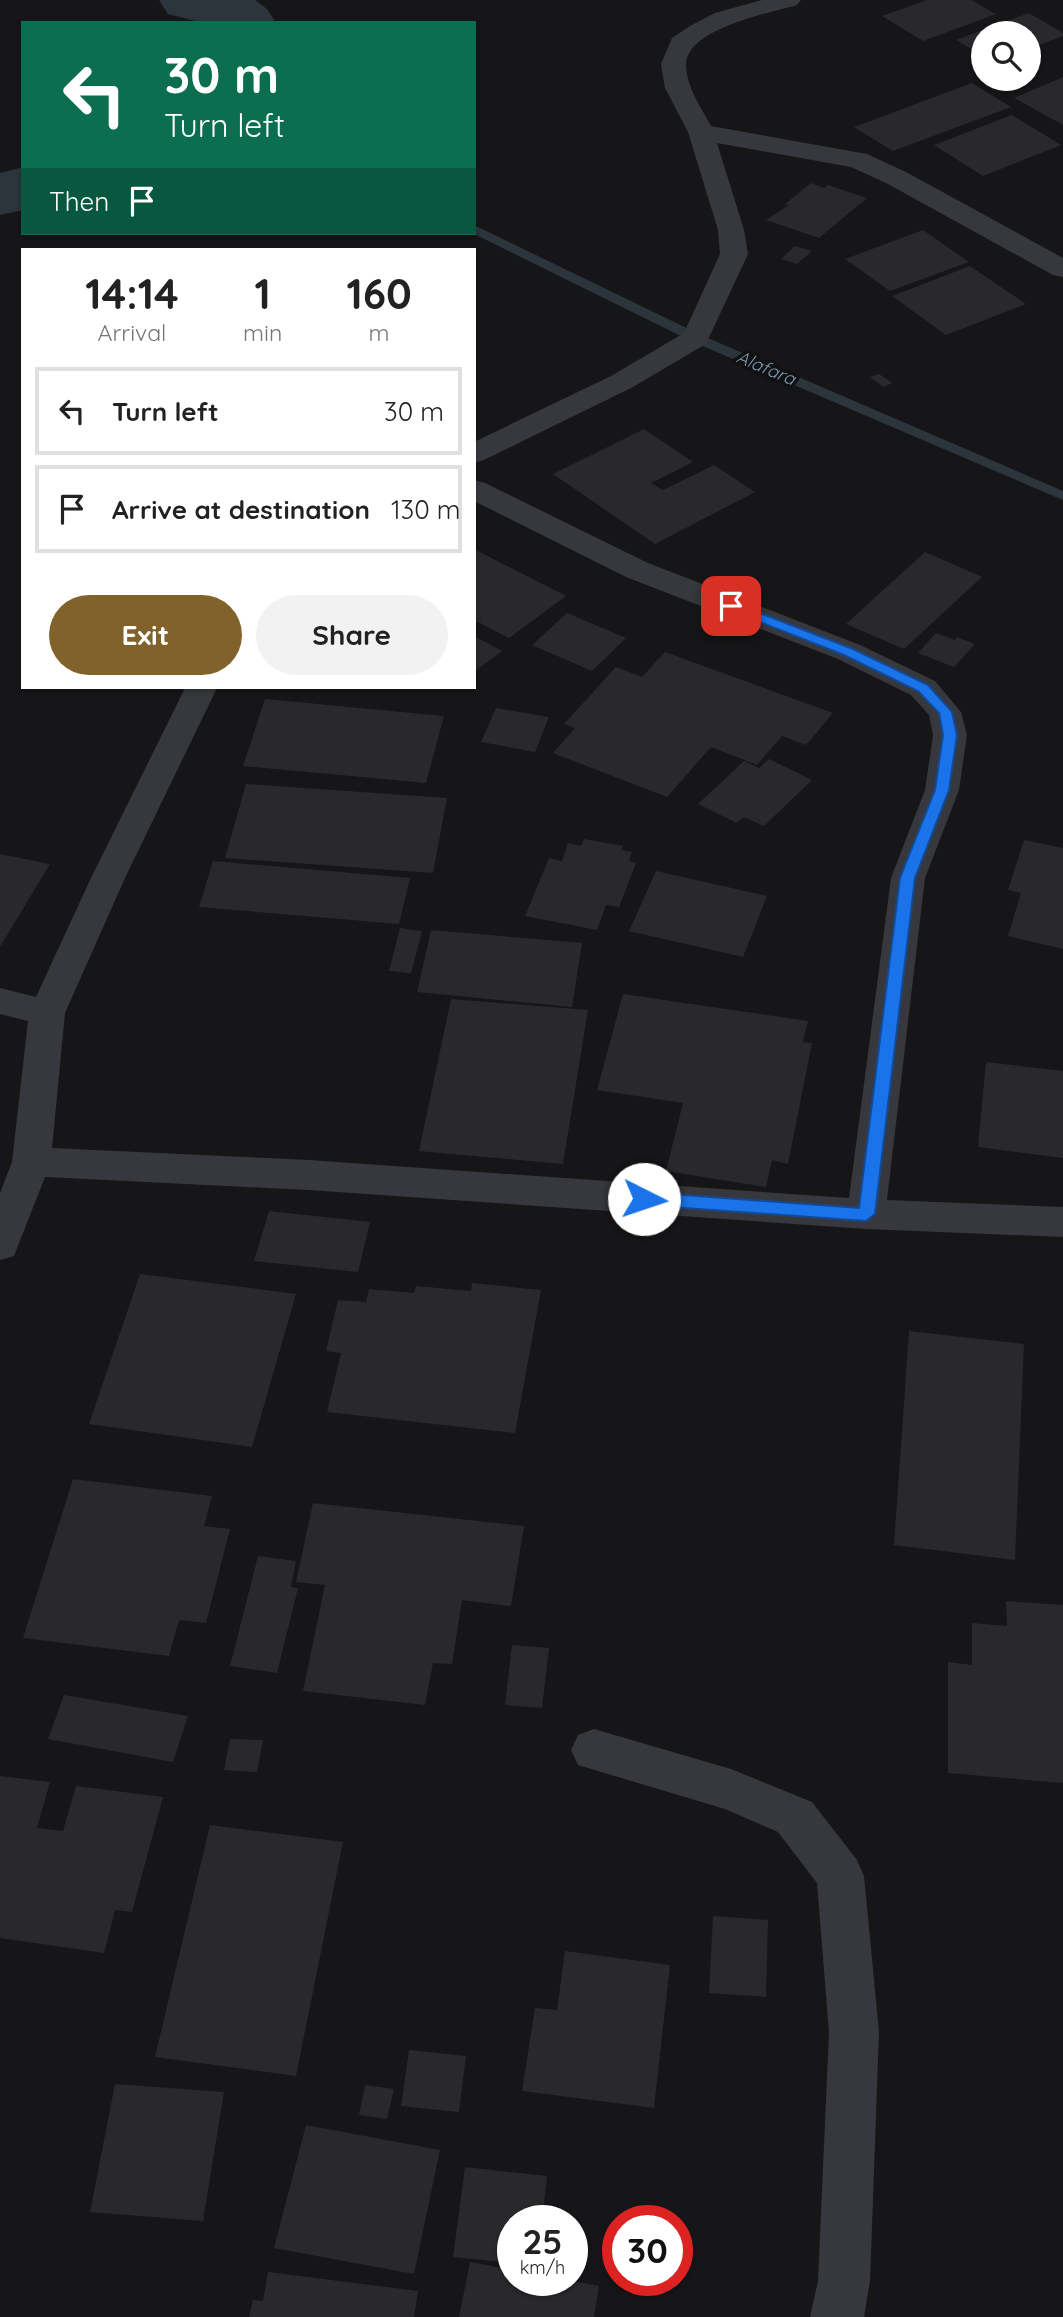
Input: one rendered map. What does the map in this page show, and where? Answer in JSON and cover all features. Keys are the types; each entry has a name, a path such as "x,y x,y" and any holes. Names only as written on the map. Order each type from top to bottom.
{"street":[{"path":"476,453 621,382 696,338 734,254 732,230 701,132 678,88 673,64 681,43 724,18 789,0"},
{"path":"701,132 858,160 1063,269"},
{"path":"476,490 637,570 849,652 923,688 945,712 950,735 942,790 908,878 866,1214"},
{"path":"0,1245 31,1162 47,1013 108,878 201,689"},
{"path":"0,1001 47,1013"},
{"path":"31,1162 309,1175 866,1214 1063,1223"},
{"path":"594,1750 731,1790 795,1817 840,1876 854,2032 844,2281 837,2317"}],"building":[{"path":"927,0 971,0 996,14 971,21 923,41 882,16"},
{"path":"1029,13 1063,33 1063,36 1041,44 1041,21 1007,21"},
{"path":"971,34 971,49 956,40"},
{"path":"1063,77 1063,125 1014,98 1030,91 1041,91 1041,86"},
{"path":"971,83 971,91 985,91 1011,107 893,151 854,127"},
{"path":"1012,115 1061,145 983,176 934,145"},
{"path":"811,183 824,188 828,185 867,198 819,238 766,220 789,205 785,204"},
{"path":"923,230 969,262 890,291 845,259"},
{"path":"795,246 812,251 797,264 781,259"},
{"path":"970,266 1026,304 946,335 892,296"},
{"path":"879,374 893,383 883,387 870,377"},
{"path":"644,429 693,462 651,483 663,490 714,465 755,492 655,544 553,474"},
{"path":"476,550 566,596 509,638 476,621"},
{"path":"925,552 982,577 904,649 846,624"},
{"path":"567,613 626,638 592,671 532,645"},
{"path":"936,633 975,644 954,667 918,653"},
{"path":"476,637 502,651 476,670"},
{"path":"665,652 833,713 806,745 782,736 757,765 711,747 667,797 553,753 575,728 564,724 616,667 642,677"},
{"path":"265,699 444,716 426,783 243,766"},
{"path":"496,708 549,717 535,752 481,742"},
{"path":"769,759 812,780 764,826 744,817 737,823 698,804 744,761 759,768"},
{"path":"246,784 447,798 433,873 225,858"},
{"path":"584,839 623,846 622,850 632,852 629,861 636,863 619,907 606,905 597,930 525,916 549,858 562,861 568,843 581,846"},
{"path":"1024,840 1063,848 1063,949 1008,936 1021,893 1008,890"},
{"path":"0,854 50,864 0,947"},
{"path":"213,861 410,878 399,924 199,907"},
{"path":"656,871 767,896 743,957 629,931"},
{"path":"400,928 422,931 411,973 389,971"},
{"path":"431,930 582,943 572,1007 417,992"},
{"path":"623,994 808,1021 803,1042 812,1043 788,1164 772,1160 766,1187 666,1171 683,1103 597,1090"},
{"path":"451,999 588,1010 563,1164 419,1151"},
{"path":"986,1062 1063,1071 1063,1158 978,1147"},
{"path":"269,1211 370,1222 358,1272 254,1261"},
{"path":"140,1274 296,1294 252,1447 89,1424"},
{"path":"472,1283 541,1290 515,1433 327,1412 341,1353 326,1351 338,1300 366,1302 369,1289 414,1293 416,1286 471,1291"},
{"path":"909,1331 1024,1344 1015,1560 894,1545"},
{"path":"73,1479 212,1496 204,1526 230,1529 206,1623 179,1620 169,1656 23,1638"},
{"path":"313,1503 524,1526 511,1606 462,1600 452,1664 433,1663 425,1705 303,1691 325,1585 296,1582"},
{"path":"258,1556 296,1561 291,1587 298,1588 277,1673 230,1666"},
{"path":"1006,1601 1063,1605 1063,1783 948,1773 948,1662 972,1665 972,1623 1007,1626"},
{"path":"512,1645 549,1648 542,1708 505,1705"},
{"path":"64,1695 188,1716 173,1762 48,1739"},
{"path":"230,1739 263,1740 257,1772 224,1770"},
{"path":"0,1776 50,1782 37,1828 63,1831 76,1786 163,1797 132,1912 115,1910 104,1953 0,1938"},
{"path":"210,1825 343,1842 296,2076 155,2057"},
{"path":"713,1916 768,1920 766,1997 709,1993"},
{"path":"565,1951 670,1965 654,2108 522,2091 535,2008 557,2010"},
{"path":"409,2050 466,2056 459,2112 401,2106"},
{"path":"115,2084 224,2092 203,2221 90,2212"},
{"path":"365,2085 394,2089 387,2119 359,2115"},
{"path":"306,2125 440,2150 414,2274 274,2248"},
{"path":"465,2167 547,2176 544,2205 497,2205 497,2261 453,2257"},
{"path":"470,2262 497,2267 497,2296 588,2296 588,2284 599,2286 594,2317 459,2317"},
{"path":"268,2272 418,2291 414,2317 249,2317 253,2300 263,2301"}],"waterway":[{"path":"191,0 226,9 241,21"},
{"path":"0,194 21,189"},
{"name":"Alafara","path":"476,230 696,338 1063,496"}],"route":[{"path":"644,1199 866,1214 908,878 942,790 950,735 945,712 923,688 849,652 731,606"}]}
